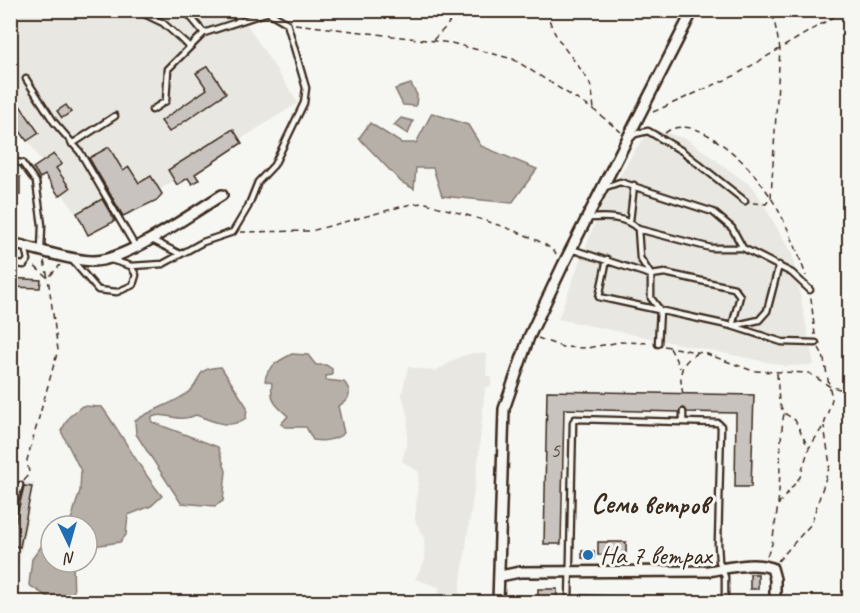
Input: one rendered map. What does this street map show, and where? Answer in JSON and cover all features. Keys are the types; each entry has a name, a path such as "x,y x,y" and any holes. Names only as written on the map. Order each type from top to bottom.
{"street":[{"path":"498,603 504,409 529,338 563,265 693,10"},
{"path":"10,243 90,261 108,260 150,239 222,195"},
{"path":"500,576 569,571 708,571 768,567 775,579 775,603"}],"lane":[{"path":"136,10 163,23 190,48"},
{"path":"185,10 204,33"},
{"path":"232,10 240,21"},
{"path":"108,260 131,266 163,264 203,242 234,232 248,207 258,182 274,165 304,103 306,88 287,23 268,12 204,33 168,69 166,101 152,110"},
{"path":"26,79 54,122 72,144 135,246"},
{"path":"72,144 115,116"},
{"path":"624,144 635,134 648,131 682,151 746,201"},
{"path":"10,161 22,163 36,182 42,225 41,250"},
{"path":"600,189 620,182 713,212 732,228 743,248"},
{"path":"630,222 634,185"},
{"path":"586,218 607,217 630,222 638,229 711,248 743,248 778,265 810,290"},
{"path":"638,229 640,258 651,275 651,298 660,310 658,344"},
{"path":"150,239 180,254"},
{"path":"10,263 24,265 28,260 25,246"},
{"path":"571,249 651,275 665,273 734,288 740,296 732,326"},
{"path":"68,256 98,290 117,292 134,285 136,275 131,266"},
{"path":"607,259 599,297 732,326 782,342 816,343"},
{"path":"732,326 759,320 767,311 778,265"},
{"path":"683,412 683,422"},
{"path":"569,603 573,422 576,419 718,423 721,426 718,544 725,603"},
{"path":"10,517 12,504 20,485"}],"path":[{"path":"432,40 447,27 457,10"},
{"path":"547,10 549,26 558,42 590,84 594,110"},
{"path":"746,201 766,204 771,197 780,49 772,10"},
{"path":"638,118 734,76 845,10"},
{"path":"287,23 432,40 513,58 617,127 622,134 624,144"},
{"path":"659,138 671,127 696,128 734,151 771,197 793,240 810,290 816,343 823,355 832,399 824,425 809,448 800,477 777,505"},
{"path":"234,232 311,231 411,204 426,203 529,237 552,247 563,265"},
{"path":"20,485 29,473 27,460 58,350 48,278 41,250"},
{"path":"48,278 68,256"},
{"path":"28,260 48,278"},
{"path":"529,338 542,338 562,347 586,348 620,342 658,344 698,352 753,371 809,373 830,386 849,392"},
{"path":"669,347 680,369 683,394"},
{"path":"680,369 685,360 698,352"},
{"path":"777,372 778,403 784,414 795,420 809,448"},
{"path":"768,567 781,469 779,446 784,414"},
{"path":"768,567 811,524 830,465 824,425"}],"shaded area":[{"path":"10,11 238,11 298,103 89,234 11,115"},
{"path":"411,84 417,95 416,106 403,105 395,89"},
{"path":"432,113 468,125 481,146 537,169 512,203 442,196 433,168 416,168 414,189 401,182 359,138 370,123 401,143 416,143"},
{"path":"401,118 413,121 408,134 394,125"},
{"path":"652,129 687,139 754,188 792,254 814,365 787,366 558,319 601,207 635,150"},
{"path":"474,353 487,354 486,376 491,376 491,387 485,387 478,462 458,602 438,602 439,587 415,579 425,561 424,538 415,520 419,472 402,461 407,443 408,417 402,394 408,367 435,371 462,356"},
{"path":"292,354 308,355 316,365 326,365 332,369 332,375 326,376 326,380 344,382 349,389 348,398 338,406 344,433 341,435 329,440 313,440 306,427 285,427 281,424 288,416 274,402 272,383 265,381 268,372 278,361"},
{"path":"221,367 247,407 246,418 234,424 228,424 196,415 183,418 163,415 152,417 152,422 218,447 226,471 223,501 215,506 181,503 136,434 135,421 184,396 207,369"},
{"path":"82,406 102,407 162,496 151,506 128,515 126,535 120,542 99,545 99,514 73,514 80,491 81,471 61,431 69,417"},
{"path":"10,481 34,483 12,602 10,602"},
{"path":"39,549 39,574 73,574 74,602 55,602 29,585 32,559"}],"building":[{"path":"208,66 226,93 169,132 161,121 207,89 196,73"},
{"path":"10,91 39,133 27,141 10,117"},
{"path":"66,105 71,112 62,118 57,111"},
{"path":"233,129 242,143 195,174 199,180 192,184 188,178 177,185 168,170"},
{"path":"109,147 123,171 129,167 139,183 151,176 162,194 157,200 123,216 89,158"},
{"path":"54,154 62,164 56,168 70,188 59,196 45,175 40,178 33,168"},
{"path":"10,177 20,177 20,195 10,195"},
{"path":"102,199 115,221 88,235 77,213"},
{"path":"10,278 41,280 40,288 10,287"},
{"path":"547,391 754,395 751,487 735,487 736,413 687,412 684,408 679,412 564,409 561,544 544,544"},
{"path":"24,486 32,487 20,547 10,545"},
{"path":"598,542 626,542 626,556 598,555"},
{"name":"На 7 ветрах","path":"582,551 594,551 594,559 582,558"},
{"path":"750,574 758,574 758,589 750,589"},
{"path":"538,589 557,589 557,603 538,603"},
{"path":"582,595 612,596 612,603 582,603"}],"place":[{"name":"На 7 ветрах","path":"588,555"}],"district":[{"name":"Семь ветров","path":"650,504"}]}
